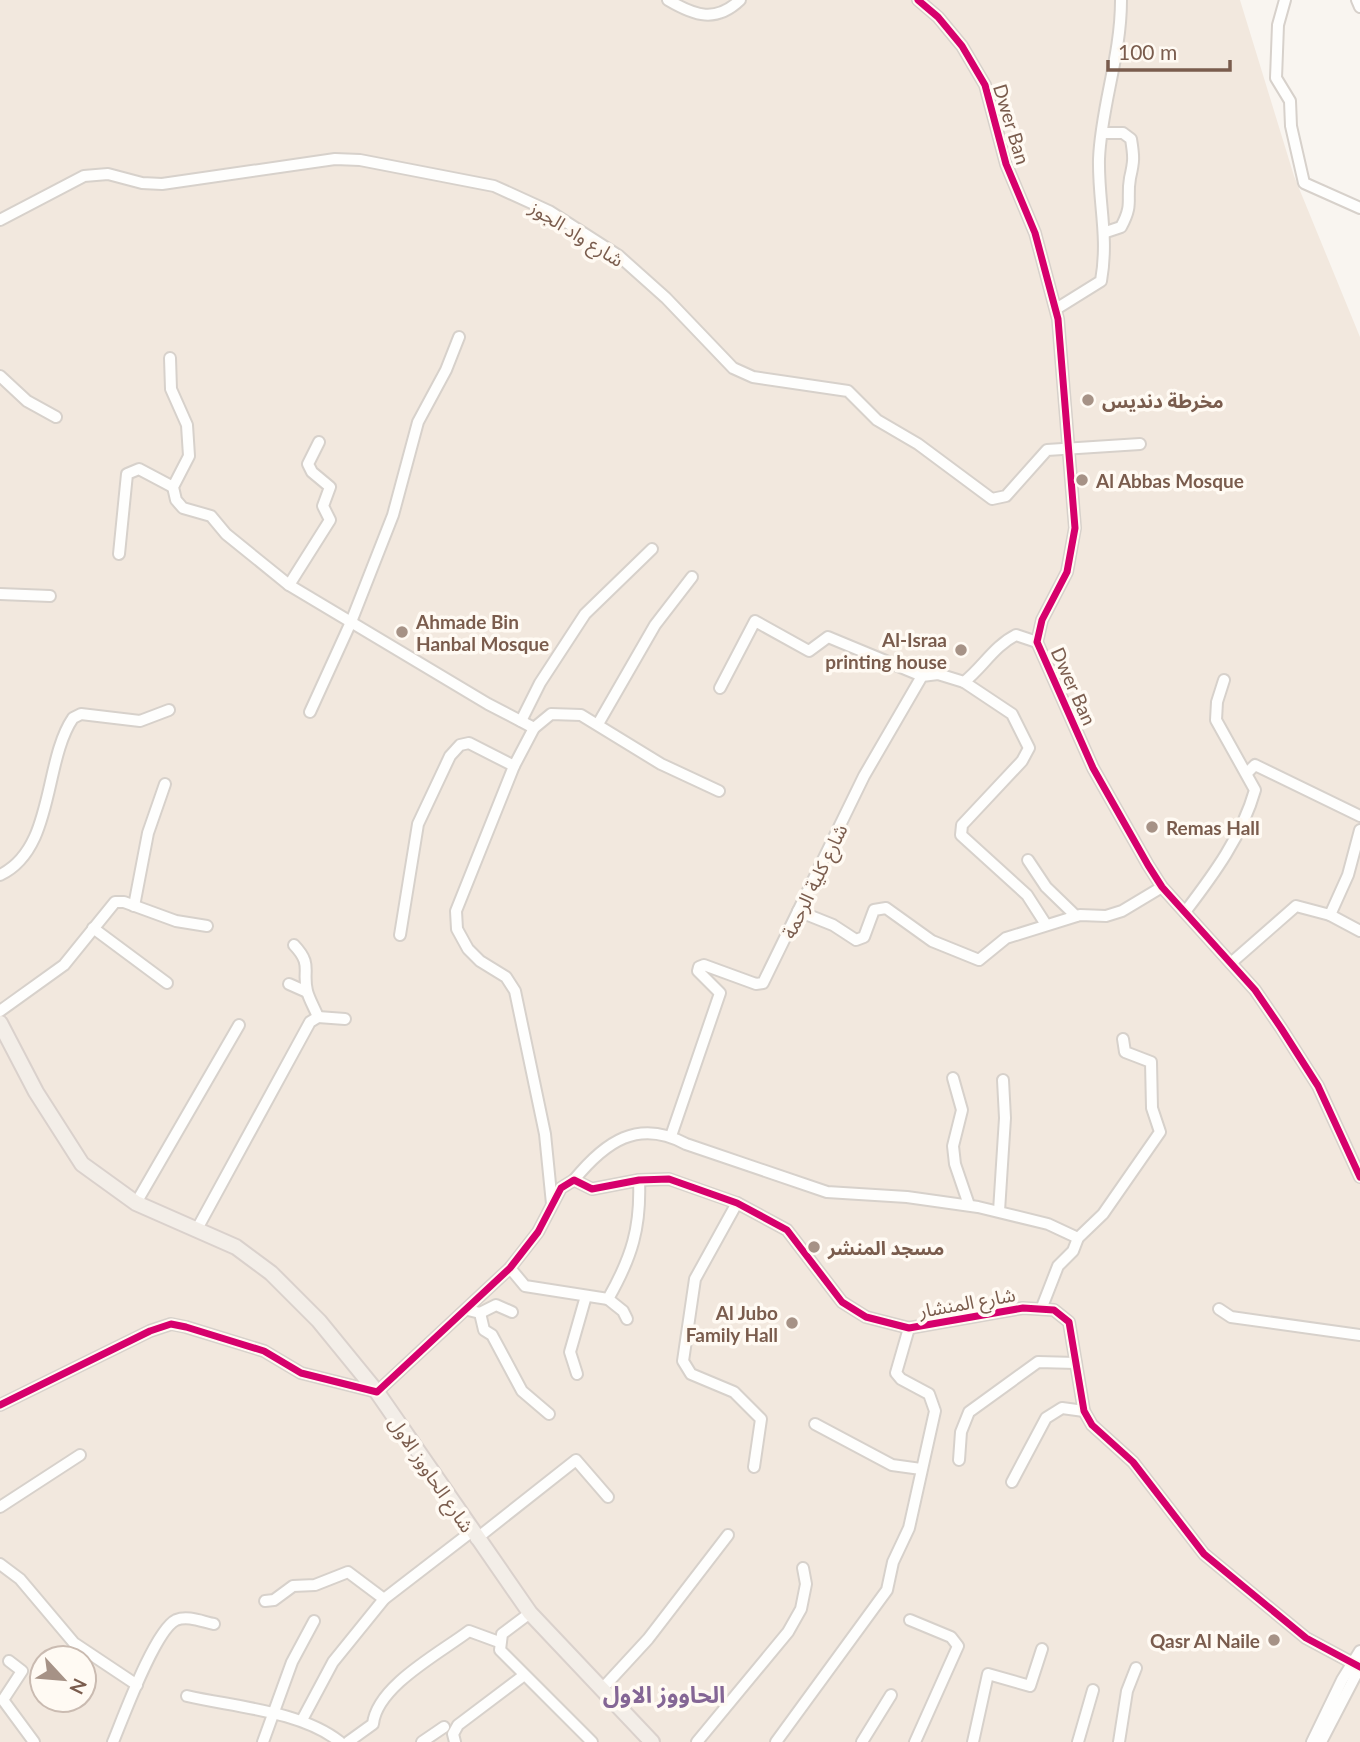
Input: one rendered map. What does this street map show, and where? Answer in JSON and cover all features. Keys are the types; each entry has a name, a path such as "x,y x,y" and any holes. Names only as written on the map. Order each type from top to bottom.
{"main road":[{"name":"شارع الحاووز الاول","path":"0,1023 36,1092 82,1164 136,1203 236,1247 271,1273 319,1321 377,1392 530,1613 652,1742"}],"street":[{"path":"668,0 689,12 707,16 726,12 740,0"},
{"name":"Dwer Ban","path":"918,0 938,16 962,46 985,85 1006,164 1035,233 1056,309 1075,528 1073,550 1062,585 1042,620 1037,642 1093,768 1162,887 1231,963 1281,1028 1318,1086 1360,1177"},
{"path":"1056,309 1101,281 1106,232 1100,191 1102,134 1121,34 1121,0"},
{"path":"1285,0 1278,25 1276,78 1290,101 1291,126 1304,183 1360,208"},
{"path":"1357,0 1360,7"},
{"path":"1102,134 1124,133 1131,139 1135,165 1130,178 1128,213 1122,228 1106,232"},
{"name":"شارع واد الجوز","path":"0,220 68,182 92,174 162,184 335,159 360,160 460,178 494,186 550,211 619,256 666,298 733,369 753,377 848,391 877,420 918,444 992,499 1006,496 1047,450 1140,443"},
{"path":"310,712 351,622 393,515 418,422 446,370 459,337"},
{"path":"170,358 171,389 187,425 189,456 173,487 176,500 183,508 211,516 226,534 289,584 534,728"},
{"path":"0,376 27,401 56,417"},
{"path":"289,584 330,520 323,506 330,487 312,472 308,464 319,442"},
{"path":"119,554 127,474 139,469 173,487"},
{"path":"521,721 540,683 585,614 652,549"},
{"path":"598,724 655,625 692,576"},
{"path":"0,594 50,596"},
{"path":"720,688 755,621 809,651 828,638 922,677 938,674 964,682 1012,714 1028,748 1022,761 960,830 974,850 1027,895 1045,923"},
{"path":"964,682 990,659 998,644 1017,635 1037,642"},
{"name":"شارع كلية الرحمة","path":"671,1136 720,993 698,971 699,967 704,965 756,984 763,983 864,776 922,677"},
{"path":"1185,912 1226,856 1248,816 1255,790 1216,720 1217,702 1224,680"},
{"path":"0,875 17,864 33,841 73,718 81,714 140,721 169,710"},
{"path":"552,1204 545,1133 514,991 506,977 480,961 468,949 458,932 455,917 487,827 534,728 551,714 569,712 598,724 661,764 719,791"},
{"path":"400,935 414,834 450,756 460,745 469,743 514,766"},
{"path":"1247,773 1255,765 1360,816"},
{"path":"134,906 148,834 165,784"},
{"path":"1330,915 1354,868 1360,830"},
{"path":"1028,860 1046,887 1076,916"},
{"path":"798,911 833,925 856,940 864,937 874,911 886,908 933,941 979,960 1006,938 1045,923 1076,916 1106,916 1122,911 1162,887"},
{"path":"0,1011 64,965 115,902 176,921 207,926"},
{"path":"1231,963 1296,906 1330,915 1360,931"},
{"path":"93,928 166,983"},
{"path":"294,945 303,954 308,968 307,992 318,1017"},
{"path":"289,984 307,992"},
{"path":"197,1229 310,1022 318,1017 345,1019"},
{"path":"136,1203 239,1026"},
{"path":"1042,1307 1058,1265 1073,1251 1078,1238 1103,1214 1160,1132 1152,1108 1151,1062 1125,1052 1123,1039"},
{"path":"953,1078 962,1110 953,1146 955,1164 969,1205"},
{"path":"999,1211 1004,1118 1003,1080"},
{"path":"0,1405 150,1331 171,1324 264,1351 301,1373 377,1392 510,1268 538,1232 561,1188 575,1180 596,1153 623,1137 646,1134 671,1136 686,1144 827,1192 907,1197 969,1205 1048,1224 1078,1238"},
{"name":"شارع المنشار","path":"575,1180 592,1189 639,1180 669,1179 737,1203 787,1230 842,1302 866,1317 909,1328 1042,1307 1054,1310 1069,1322 1084,1411 1092,1425 1142,1472 1204,1554 1307,1638 1357,1665"},
{"path":"608,1299 626,1264 641,1214 639,1180"},
{"path":"737,1203 695,1279 683,1361 691,1374 734,1392 761,1419 754,1467"},
{"path":"510,1268 525,1286 608,1299 623,1311 627,1319"},
{"path":"578,1374 570,1352 586,1296"},
{"path":"468,1310 480,1314 496,1305 512,1311"},
{"path":"1219,1309 1231,1317 1360,1335"},
{"path":"480,1314 484,1330 492,1335 522,1391 549,1413"},
{"path":"776,1742 887,1590 893,1562 909,1528 935,1406 929,1394 897,1375 897,1366 909,1328"},
{"path":"959,1460 961,1433 969,1412 1038,1362 1076,1363"},
{"path":"1012,1482 1046,1418 1062,1408 1084,1411"},
{"path":"815,1424 892,1465 921,1469"},
{"path":"0,1507 80,1455"},
{"path":"302,1720 333,1662 384,1599 576,1460 608,1497"},
{"path":"601,1690 657,1629 728,1535"},
{"path":"0,1564 20,1580 74,1643 137,1685"},
{"path":"697,1742 788,1632 801,1609 806,1584 803,1569"},
{"path":"265,1601 274,1600 293,1586 315,1585 348,1572 384,1599"},
{"path":"530,1613 503,1632 499,1642 501,1652 592,1742"},
{"path":"113,1742 150,1654 172,1622 188,1618 214,1624"},
{"path":"909,1620 951,1637 958,1646 915,1742"},
{"path":"263,1742 292,1662 314,1621"},
{"path":"348,1742 373,1724 374,1709 395,1684 469,1631 499,1642"},
{"path":"973,1742 988,1674 1030,1686 1042,1649"},
{"path":"1321,1742 1357,1665 1360,1651"},
{"path":"9,1661 22,1671 3,1700 34,1742"},
{"path":"1312,1742 1357,1665"},
{"path":"1119,1742 1127,1691 1136,1668"},
{"path":"454,1742 453,1734 458,1725 523,1676"},
{"path":"1078,1742 1093,1690"},
{"path":"862,1742 891,1695"},
{"path":"187,1696 302,1720 323,1728 340,1742"},
{"path":"422,1742 444,1727"}],"shaded area":[{"path":"0,0 1240,0 1294,176 1360,337 1360,1742 0,1742"}],"cycle path":[{"path":"918,0 938,17 962,46 985,85 1006,164 1035,233 1058,319 1075,528 1067,572 1042,620 1037,642 1093,768 1148,865 1162,887 1255,990 1281,1028 1318,1086 1360,1177"},
{"path":"0,1405 150,1331 171,1324 264,1351 301,1373 377,1392 510,1268 538,1232 561,1188 574,1180 592,1189 639,1180 669,1179 737,1203 787,1230 842,1302 866,1317 909,1328 1023,1308 1054,1310 1069,1322 1084,1411 1092,1425 1133,1462 1204,1554 1306,1638 1360,1667"}],"place":[{"name":"مخرطة دنديس","path":"1088,400"},
{"name":"Al Abbas Mosque","path":"1082,480"},
{"name":"Ahmade Bin Hanbal Mosque","path":"402,632"},
{"name":"Al-Israa printing house","path":"961,650"},
{"name":"Remas Hall","path":"1152,827"},
{"name":"مسجد المنشر","path":"814,1247"},
{"name":"Al Jubo Family Hall","path":"792,1323"},
{"name":"Qasr Al Naile","path":"1274,1640"}],"district":[{"name":"الحاووز الاول","path":"664,1694"}]}
